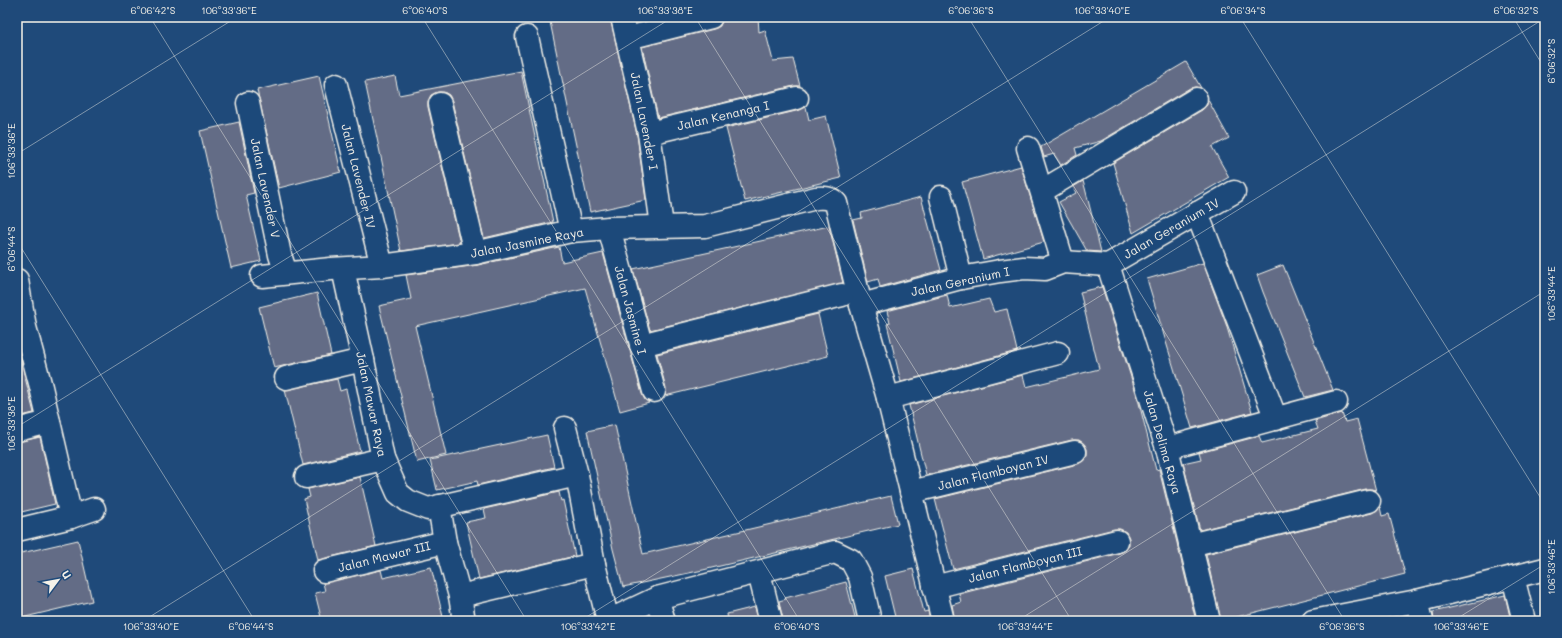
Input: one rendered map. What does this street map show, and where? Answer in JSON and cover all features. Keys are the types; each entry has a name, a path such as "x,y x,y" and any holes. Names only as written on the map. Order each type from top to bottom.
{"street":[{"name":"Jalan Lavender I","path":"622,17 649,133 662,226"},
{"path":"628,38 711,17"},
{"path":"527,37 571,231"},
{"name":"Jalan Lavender IV","path":"336,85 382,266"},
{"name":"Jalan Kenanga I","path":"649,133 797,98"},
{"path":"1042,191 1196,99"},
{"name":"Jalan Lavender V","path":"248,103 284,273"},
{"path":"440,104 475,253"},
{"path":"1028,148 1063,262"},
{"name":"Jalan Geranium IV","path":"1108,265 1234,192"},
{"name":"Jalan Jasmine Raya","path":"262,276 331,268 343,269 382,266 475,253 571,231 662,226 705,226 820,197 834,200 836,203 861,305"},
{"path":"941,197 961,278"},
{"path":"1197,213 1276,419"},
{"name":"Jalan Jasmine I","path":"609,228 654,391"},
{"name":"Jalan Geranium I","path":"861,305 961,278 1000,270 1024,268 1044,269 1063,262 1108,265"},
{"name":"Jalan Delima Raya","path":"1108,265 1168,448 1209,621"},
{"name":"Jalan Mawar Raya","path":"343,269 364,360 383,458 398,493 408,501 428,509 577,475"},
{"path":"17,280 21,328 41,387 71,517"},
{"path":"641,345 842,295"},
{"path":"861,305 888,398 943,621"},
{"path":"888,398 1058,353"},
{"path":"286,378 364,360"},
{"path":"1168,448 1336,402"},
{"path":"17,430 49,422"},
{"path":"565,428 577,475 594,564 608,621 657,598 759,573 835,552 852,560 860,577 870,621"},
{"name":"Jalan Flamboyan IV","path":"911,492 1076,452"},
{"path":"306,477 383,458"},
{"path":"1190,545 1369,501"},
{"path":"439,506 445,542 460,596 464,621"},
{"path":"17,530 71,517 94,509"},
{"name":"Jalan Flamboyan III","path":"934,587 1117,541"},
{"name":"Jalan Mawar III","path":"324,571 445,542"},
{"path":"460,596 594,564"},
{"path":"1319,620 1419,611 1513,577 1545,569"},
{"path":"759,573 771,621"},
{"path":"1513,577 1524,621"},
{"path":"657,598 664,621"}],"building":[{"path":"549,17 610,17 637,135 646,200 590,212"},
{"path":"723,17 758,17 759,32 765,30 773,61 793,59 800,86 794,86 658,118 642,47 714,29 720,26"},
{"path":"1186,62 1201,88 1190,88 1101,141 1075,148 1077,155 1061,165 1054,154 1044,157 1041,147"},
{"path":"521,71 553,222 484,238 452,101 449,95 444,92 438,92 431,95 428,101 428,107 460,243 401,251 365,82 395,76 399,95"},
{"path":"319,76 341,172 279,188 257,90"},
{"path":"1208,100 1229,138 1212,147 1229,177 1133,233 1113,163 1202,110 1207,105"},
{"path":"806,107 809,120 826,116 841,178 745,201 726,128 800,110"},
{"path":"239,122 254,193 246,195 261,261 231,268 200,131"},
{"path":"1021,166 1044,242 983,259 962,182"},
{"path":"1083,181 1101,252 1087,251 1059,202 1076,193 1073,187"},
{"path":"921,197 941,270 880,287 878,279 868,282 853,220 862,218 861,213"},
{"path":"829,226 843,283 650,330 633,269"},
{"path":"559,247 562,262 603,253 642,394 645,400 649,403 620,411 585,288 415,326 446,455 417,462 379,306 411,299 406,275 478,265"},
{"path":"1203,263 1226,324 1252,412 1192,428 1147,279"},
{"path":"1283,265 1333,390 1305,397 1263,292 1257,275"},
{"path":"1102,287 1138,399 1156,470 1159,469 1196,621 955,621 952,605 961,602 959,594 1120,553 1126,550 1129,545 1129,538 1126,532 1120,529 1114,529 953,569 935,499 1078,464 1087,456 1087,449 1079,440 1072,440 926,475 909,405 1023,375 1026,387 1099,369 1080,292"},
{"path":"317,293 331,355 274,368 259,307"},
{"path":"947,295 950,308 989,299 994,312 1007,309 1017,351 901,382 887,324 890,323 887,311"},
{"path":"818,314 828,356 665,396 666,388 657,354"},
{"path":"17,346 34,413 17,417"},
{"path":"337,379 340,391 346,389 360,451 303,465 285,390"},
{"path":"1342,413 1345,422 1357,419 1376,491 1366,489 1200,530 1183,463 1201,459 1199,452 1259,436 1262,443 1318,429 1315,421"},
{"path":"615,425 643,554 891,496 898,524 703,570 623,587 587,431"},
{"path":"547,435 554,467 478,485 477,481 437,490 430,460"},
{"path":"40,437 55,504 17,513 17,442"},
{"path":"360,477 376,546 318,560 304,499 310,497 308,489"},
{"path":"559,492 561,501 563,500 575,556 479,579 466,522 486,518 484,509"},
{"path":"1380,507 1382,516 1389,514 1405,574 1221,621 1206,554 1372,513"},
{"path":"78,540 92,601 17,619 17,554"},
{"path":"431,567 444,621 322,621 315,593 325,591 323,583 381,570 383,578"},
{"path":"913,569 924,612 928,611 930,621 896,621 885,576"},
{"path":"846,582 856,621 783,621 779,601 786,599 785,598"},
{"path":"1505,595 1511,621 1434,621 1433,612"},
{"path":"755,607 758,621 728,621 727,614"}]}
